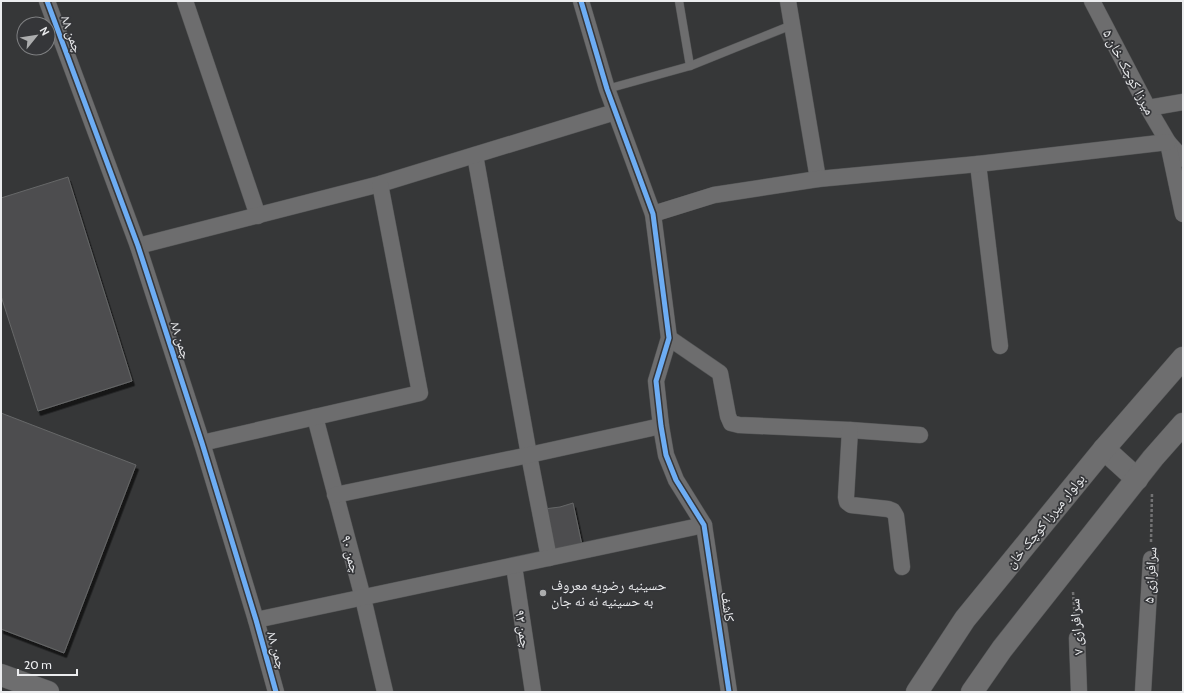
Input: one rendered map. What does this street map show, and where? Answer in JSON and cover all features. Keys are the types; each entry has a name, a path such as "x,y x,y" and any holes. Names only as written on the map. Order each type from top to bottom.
{"main road":[{"name":"بولوار میرزا کوچک خان","path":"916,692 965,619 1104,449 1183,358"},
{"path":"972,692 1002,649 1072,561 1144,484 1153,458 1183,424"},
{"path":"1104,449 1144,484"},
{"path":"1,674 48,692"}],"street":[{"name":"چمن ۸۸","path":"47,1 138,246 202,443 256,620 276,692"},
{"path":"185,1 258,216"},
{"path":"256,620 704,525 676,480 666,455 661,426 656,381 669,338 653,214 607,89 581,1"},
{"path":"788,1 818,179"},
{"name":"میرزا کوچک خان ۵","path":"1092,1 1148,108 1168,142 1183,159"},
{"path":"1148,108 1183,102"},
{"path":"138,246 380,184 615,112"},
{"path":"653,214 714,195 818,179 978,164 1168,142"},
{"name":"میرزا کوچک خان ۵","path":"1168,142 1183,214"},
{"path":"475,155 529,456 549,558"},
{"path":"978,164 1000,346"},
{"path":"202,443 420,393 380,184"},
{"path":"669,338 720,373 728,416 731,423 739,425 920,435"},
{"name":"چمن ۹۰","path":"315,417 363,598 385,692"},
{"path":"335,494 529,456 661,426"},
{"path":"850,430 846,497 847,502 851,505 893,510 896,516 902,567"},
{"name":"کاشف","path":"704,525 729,692"},
{"name":"سرافرازی ۵","path":"1143,692 1151,559"},
{"name":"چمن ۹۲","path":"514,566 533,692"},
{"name":"سرافرازی ۷","path":"1076,638 1080,692"}],"lane":[{"path":"679,1 690,66"},
{"path":"607,89 690,66 792,25"}],"building":[{"path":"68,177 132,381 38,411 1,296 1,198"},
{"path":"1,413 136,465 64,653 1,629"},
{"path":"573,503 582,545 552,550 544,509 560,507"}],"cycle path":[{"path":"47,1 138,246 202,443 256,620 276,692"},
{"path":"581,1 607,89 653,214 669,338 656,381 661,426 666,455 676,480 704,525 729,692"}],"place":[{"name":"حسینیه رضویه معروف به حسینیه نه نه جان","path":"543,593"}]}
